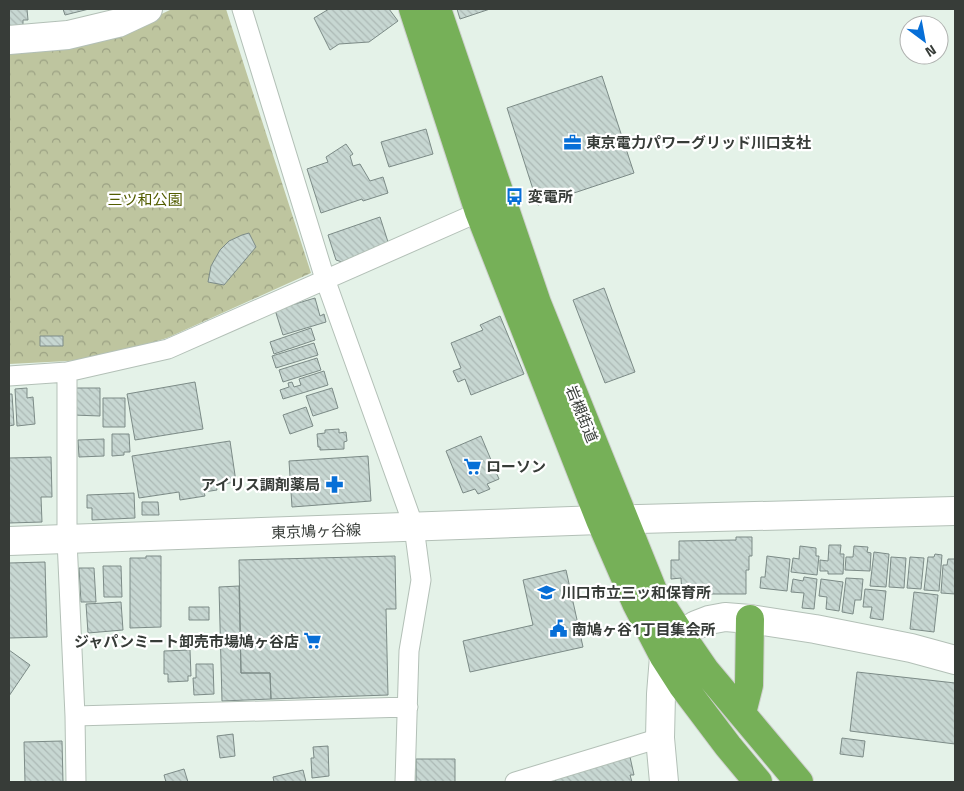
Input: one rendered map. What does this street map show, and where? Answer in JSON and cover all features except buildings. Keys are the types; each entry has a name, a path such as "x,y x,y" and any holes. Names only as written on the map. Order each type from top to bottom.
{"highway":[{"name":"岩槻街道","path":"414,9 480,212 612,520 654,594 705,670 799,782"},
{"name":"岩槻街道","path":"437,9 612,520 636,604 664,657 694,701 756,781"},
{"path":"742,713 750,685 750,619"}],"street":[{"path":"9,40 68,35 118,23 148,9"},
{"path":"242,9 325,279 414,527 421,580 409,651 405,782"},
{"path":"9,376 67,372 168,350 480,212"},
{"path":"67,372 67,540 76,782"},
{"name":"東京鳩ヶ谷線","path":"9,541 612,520 955,511"},
{"path":"664,782 660,738 660,694 664,657 681,635 696,625 725,617 750,619 911,648 955,660"},
{"path":"75,716 408,706"},
{"path":"514,782 660,738"}],"green space":[{"name":"三ツ和公園","path":"172,9 226,9 311,273 167,338 118,353 87,360 9,364 9,49 143,23"}],"place":[{"name":"東京電力パワーグリッド川口支社","path":"572,142"},
{"name":"変電所","path":"514,196"},
{"name":"ローソン","path":"472,466"},
{"name":"アイリス調剤薬局","path":"334,484"},
{"name":"川口市立三ッ和保育所","path":"547,592"},
{"name":"南鳩ヶ谷1丁目集会所","path":"558,629"},
{"name":"ジャパンミート卸売市場鳩ヶ谷店","path":"313,641"}]}
